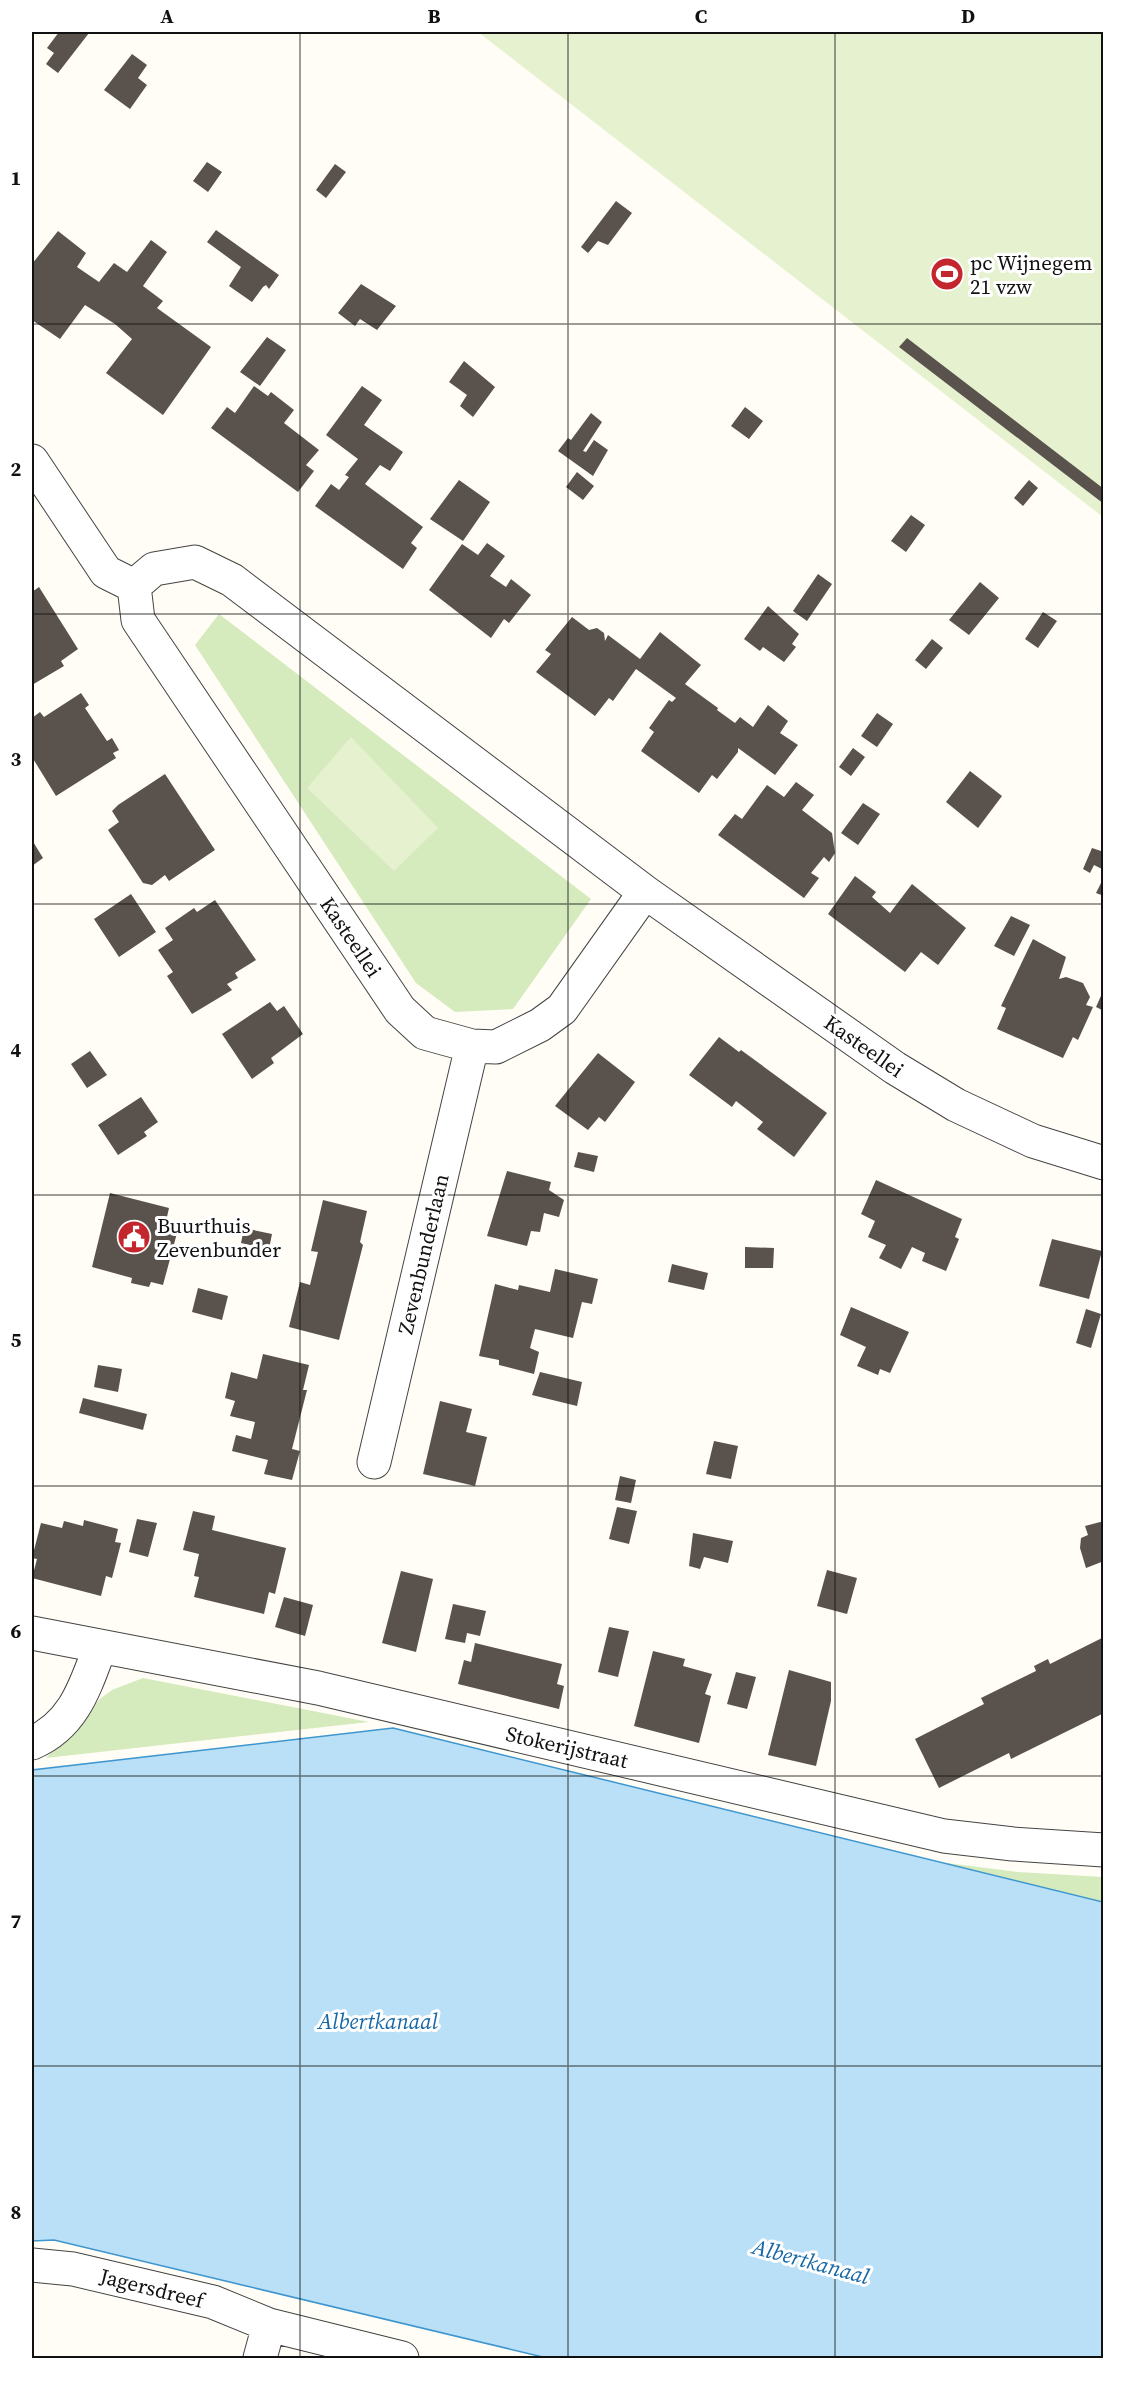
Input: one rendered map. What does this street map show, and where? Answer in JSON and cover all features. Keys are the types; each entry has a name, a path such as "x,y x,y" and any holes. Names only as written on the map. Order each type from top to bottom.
{"street":[{"path":"32,461 106,572 134,586"},
{"name":"Kasteellei","path":"645,892 562,1009 540,1025 496,1047 472,1046 425,1032 400,1010 138,620 134,586 154,569 195,562 232,580 645,892 895,1068 956,1105 1033,1141 1104,1163"},
{"name":"Zevenbunderlaan","path":"374,1462 472,1046"},
{"name":"Stokerijstraat","path":"32,1633 318,1688 944,1836 1013,1844 1104,1850"},
{"path":"32,1743 48,1736 79,1702 100,1647"},
{"name":"Jagersdreef","path":"32,2265 73,2269 213,2302 269,2325 402,2358"},
{"path":"260,2358 269,2325"}],"green space":[{"name":"pc Wijnegem 21 vzw","path":"478,32 1103,32 1103,517"},
{"path":"219,614 591,899 513,1009 455,1012 416,983 195,645"},
{"path":"351,737 438,828 394,871 307,788"},
{"path":"143,1678 369,1722 46,1758 101,1698 112,1690"},
{"path":"939,1862 1018,1872 1103,1877 1103,1902"}],"water":[{"name":"Albertkanaal","path":"393,1728 1103,1902 1103,2358 547,2358 54,2240 32,2241 32,1770"}],"building":[{"path":"59,32 89,33 58,73 46,64 54,53 47,48"},
{"path":"132,54 147,65 138,78 147,85 130,109 104,90"},
{"path":"207,162 222,172 208,192 193,181"},
{"path":"335,164 346,172 326,198 316,190"},
{"path":"616,201 632,213 608,245 598,241 588,253 581,247"},
{"path":"216,230 279,275 269,289 266,285 263,287 252,302 229,286 241,267 207,242"},
{"path":"58,231 86,253 77,267 99,282 114,263 127,272 151,240 167,252 143,286 163,301 157,308 211,347 163,415 106,373 132,339 115,324 85,305 60,339 32,320 32,264"},
{"path":"361,284 396,306 377,330 360,319 355,326 338,313"},
{"path":"267,337 286,350 260,386 240,372"},
{"path":"907,338 1104,489 1104,504 899,347"},
{"path":"464,361 495,387 473,417 460,406 467,395 449,382"},
{"path":"254,386 268,396 271,392 294,410 284,423 319,450 306,465 314,471 298,492 211,428 227,407 235,413"},
{"path":"362,386 382,400 364,425 403,452 390,471 380,465 365,484 423,527 411,543 417,548 403,569 315,506 331,484 339,490 349,477 345,475 358,459 326,435"},
{"path":"745,407 763,421 749,439 731,426"},
{"path":"591,413 602,422 583,451 586,452 594,440 608,450 593,476 558,451 568,438 571,440"},
{"path":"577,472 594,486 583,500 566,487"},
{"path":"459,480 490,502 463,541 430,519"},
{"path":"1029,480 1038,488 1023,506 1014,498"},
{"path":"911,515 925,525 906,552 891,541"},
{"path":"487,543 505,556 490,576 506,587 511,579 531,595 509,623 504,619 491,638 429,590 462,544 478,555"},
{"path":"818,574 832,584 807,621 793,611"},
{"path":"980,582 999,598 969,635 949,620"},
{"path":"39,587 78,649 61,661 64,666 32,685 32,592"},
{"path":"768,606 799,634 792,644 796,647 784,662 763,647 760,651 744,639"},
{"path":"1043,612 1057,621 1038,648 1025,639"},
{"path":"572,617 589,630 597,628 604,633 605,641 608,635 640,659 660,632 701,665 685,684 735,723 740,717 753,727 768,705 788,721 780,733 798,745 775,775 738,748 738,752 717,779 712,775 699,793 641,751 654,732 649,728 669,700 672,702 676,698 636,669 613,701 609,698 595,716 536,672 551,654 545,650"},
{"path":"932,639 943,648 926,669 915,660"},
{"path":"81,693 89,705 85,708 107,741 112,738 119,750 113,753 116,758 56,796 32,757 32,718 40,712 44,717"},
{"path":"877,713 893,724 877,747 861,736"},
{"path":"853,748 865,757 851,776 839,767"},
{"path":"970,771 1002,796 978,828 946,802"},
{"path":"165,774 215,850 169,881 165,875 152,885 143,883 108,830 119,822 112,811 118,805"},
{"path":"796,782 814,795 802,810 832,833 835,853 829,862 824,857 811,873 819,878 804,898 718,835 735,814 742,819 767,785 784,797"},
{"path":"863,803 880,814 858,845 841,833"},
{"path":"32,840 43,858 32,866"},
{"path":"1092,848 1104,852 1104,870 1094,865 1090,873 1083,869"},
{"path":"855,876 876,892 872,897 890,913 912,884 966,928 938,965 921,952 905,972 828,914"},
{"path":"1104,877 1104,896 1096,893"},
{"path":"131,894 156,932 119,957 94,919"},
{"path":"215,900 256,960 235,973 238,978 227,984 232,990 192,1014 167,976 173,972 158,950 173,940 165,928 194,908 197,912"},
{"path":"1011,916 1030,925 1014,956 994,946"},
{"path":"1033,939 1066,957 1059,979 1066,977 1083,983 1090,997 1086,1005 1093,1007 1078,1040 1073,1037 1063,1058 997,1029 1006,1008 1001,1006"},
{"path":"1104,989 1104,1011 1096,1007"},
{"path":"270,1002 277,1011 284,1006 303,1034 271,1058 274,1063 252,1079 222,1034"},
{"path":"719,1037 739,1052 741,1050 827,1113 794,1157 757,1129 763,1122 736,1101 732,1107 689,1075"},
{"path":"90,1051 107,1075 87,1088 71,1064"},
{"path":"598,1053 635,1082 605,1122 599,1117 588,1130 555,1106"},
{"path":"141,1097 158,1122 144,1132 147,1136 118,1155 98,1125"},
{"path":"578,1152 598,1156 594,1172 574,1167"},
{"path":"507,1171 551,1182 549,1190 564,1200 559,1217 544,1213 540,1232 531,1231 527,1246 487,1236"},
{"path":"876,1180 962,1219 955,1237 959,1239 946,1271 922,1261 925,1253 912,1247 901,1269 879,1258 886,1245 868,1237 875,1221 861,1214"},
{"path":"110,1193 169,1208 164,1230 177,1233 163,1285 151,1282 149,1287 131,1283 132,1278 92,1267"},
{"path":"323,1200 367,1211 360,1242 363,1245 339,1340 289,1327 300,1282 310,1285 318,1252 311,1251"},
{"path":"244,1228 272,1234 269,1249 241,1243"},
{"path":"1052,1239 1102,1251 1089,1299 1039,1286"},
{"path":"745,1247 774,1248 773,1268 745,1268"},
{"path":"672,1264 708,1273 704,1290 668,1282"},
{"path":"555,1269 598,1279 592,1304 582,1302 573,1338 535,1329 530,1348 539,1352 534,1374 499,1365 499,1360 479,1356 495,1284 518,1290 519,1285 550,1292"},
{"path":"198,1288 228,1296 222,1320 192,1312"},
{"path":"851,1307 909,1332 890,1373 880,1369 878,1375 857,1366 866,1347 840,1335"},
{"path":"1086,1309 1101,1314 1091,1348 1076,1343"},
{"path":"263,1354 309,1365 303,1390 307,1390 292,1449 300,1451 292,1480 264,1474 268,1460 232,1451 236,1435 251,1439 255,1422 230,1416 235,1401 225,1398 231,1372 257,1379"},
{"path":"98,1365 122,1369 118,1392 94,1387"},
{"path":"540,1372 582,1382 577,1406 532,1395"},
{"path":"83,1398 147,1414 143,1430 79,1413"},
{"path":"440,1401 472,1409 466,1432 487,1437 475,1486 423,1474"},
{"path":"714,1441 738,1446 731,1479 706,1474"},
{"path":"620,1476 636,1480 631,1503 615,1500"},
{"path":"617,1507 637,1511 629,1544 609,1539"},
{"path":"193,1511 215,1516 212,1530 286,1548 275,1594 269,1592 264,1614 194,1597 199,1577 194,1576 199,1554 183,1550"},
{"path":"137,1519 157,1523 148,1557 129,1552"},
{"path":"84,1520 118,1529 115,1542 121,1543 112,1578 106,1576 101,1596 32,1578 37,1559 32,1558 41,1523 62,1528 64,1521 83,1526"},
{"path":"1104,1521 1104,1561 1086,1568 1080,1548 1081,1538 1088,1535 1085,1526"},
{"path":"693,1533 733,1541 728,1563 704,1557 700,1569 689,1566"},
{"path":"827,1570 857,1578 847,1614 817,1606"},
{"path":"401,1571 433,1579 416,1652 382,1643"},
{"path":"284,1597 313,1605 305,1636 275,1627"},
{"path":"453,1604 486,1611 480,1636 467,1633 465,1643 445,1639"},
{"path":"609,1627 629,1631 618,1677 598,1672"},
{"path":"1104,1637 1104,1713 1011,1759 1009,1753 939,1788 915,1739 984,1704 981,1698 1036,1671 1034,1666 1048,1659 1050,1664"},
{"path":"475,1643 562,1664 557,1684 564,1686 559,1709 458,1684 464,1660 471,1662"},
{"path":"653,1651 685,1659 683,1666 712,1674 705,1694 711,1696 699,1743 634,1726"},
{"path":"789,1670 831,1682 831,1701 816,1766 768,1755"},
{"path":"736,1672 756,1677 747,1709 727,1704"}],"place":[{"name":"pc Wijnegem 21 vzw","path":"947,274"},
{"name":"Buurthuis Zevenbunder","path":"134,1237"}]}
